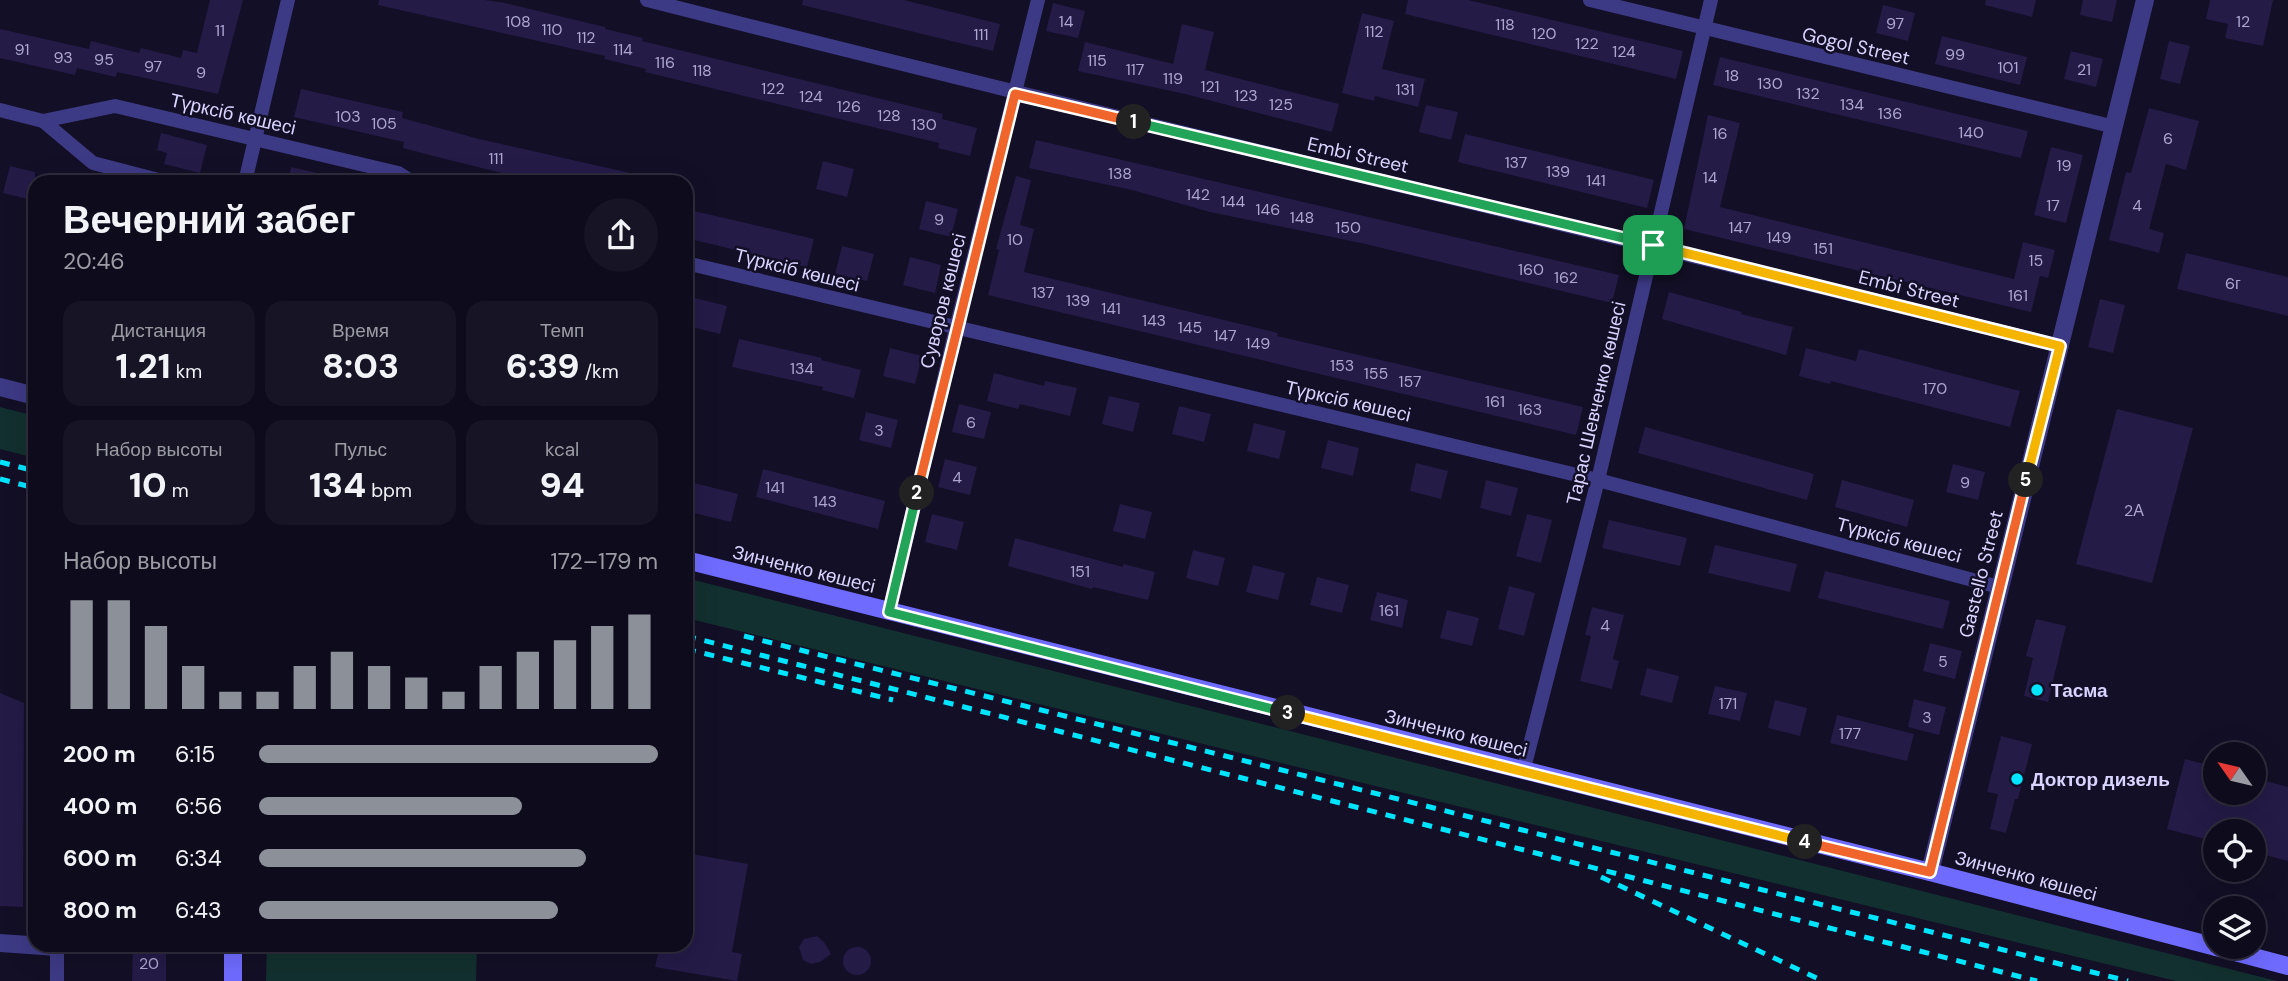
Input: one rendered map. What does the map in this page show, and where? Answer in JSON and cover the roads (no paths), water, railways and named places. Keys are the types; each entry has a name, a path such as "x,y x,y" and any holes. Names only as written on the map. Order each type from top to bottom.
{"main road":[{"name":"Зинченко көшесі","path":"693,562 1930,872 2203,944"},
{"path":"233,952 233,981"},
{"name":"Зинченко көшесі","path":"2264,959 2288,965"}],"street":[{"path":"246,175 288,0"},
{"name":"Embi Street","path":"647,0 1015,94 1653,245 2060,346"},
{"name":"Суворов көшесі","path":"889,612 1038,0"},
{"name":"Gogol Street","path":"1590,0 2115,127"},
{"name":"Тарас Шевченко көшесі","path":"1523,772 1598,480 1711,0"},
{"name":"Gastello Street","path":"1930,872 2145,0"},
{"name":"Түрксіб көшесі","path":"43,121 115,106 401,175"},
{"name":"Түрксіб көшесі","path":"0,110 43,121 93,163 139,175"},
{"name":"Түрксіб көшесі","path":"693,265 1598,480 1999,587"},
{"path":"0,387 28,394"},
{"path":"0,943 28,944"},
{"path":"57,952 57,981"}],"railway":[{"path":"0,462 28,469"},
{"path":"0,479 28,486"},
{"path":"744,636 2128,981"},
{"path":"693,638 2037,981"},
{"path":"693,651 893,700"},
{"path":"1601,877 1823,981"}],"place":[{"name":"Тасма","path":"2037,690"},
{"name":"Доктор дизель","path":"2017,779"}]}
